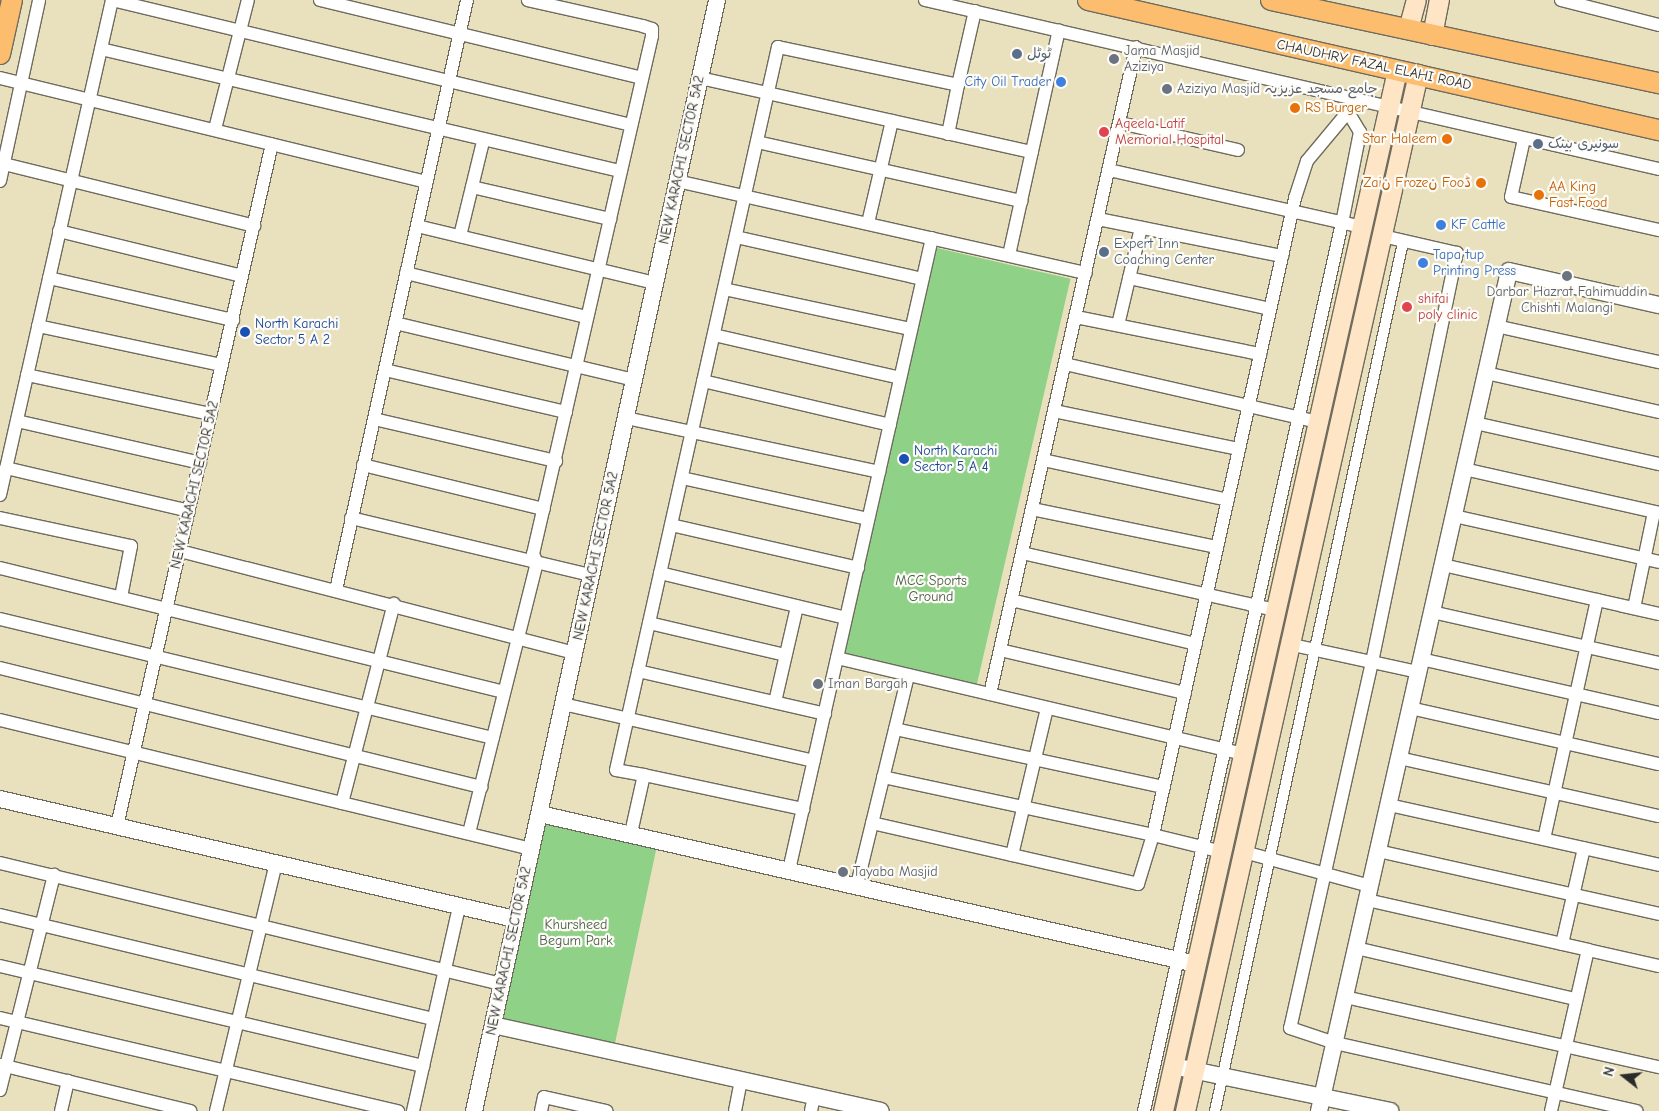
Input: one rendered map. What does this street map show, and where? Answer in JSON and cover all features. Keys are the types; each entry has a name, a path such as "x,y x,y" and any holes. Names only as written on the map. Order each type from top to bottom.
{"main road":[{"path":"1,48 12,0"},
{"name":"CHAUDHRY FAZAL ELAHI ROAD","path":"1088,0 1659,130"},
{"path":"1131,0 1172,19"},
{"path":"1271,0 1659,83"},
{"path":"1408,30 1416,0"},
{"path":"1432,35 1439,0"},
{"path":"1163,1111 1173,1066 1187,962 1222,852 1242,754 1397,70"},
{"path":"1184,1111 1244,852 1288,644 1418,74"}],"street":[{"path":"0,181 2,164 39,0"},
{"path":"0,495 112,0 631,125"},
{"path":"214,129 248,0"},
{"path":"320,0 642,78"},
{"path":"336,590 467,0"},
{"path":"469,833 537,563 533,554 556,461 652,29 528,0"},
{"name":"NEW KARACHI SECTOR 5A2","path":"474,1111 717,0"},
{"path":"925,0 1136,47 1357,101 1659,169"},
{"path":"1561,0 1659,24"},
{"path":"948,134 975,11"},
{"path":"1009,255 1059,30"},
{"path":"803,809 616,770 778,47 958,85"},
{"path":"990,694 1136,47"},
{"path":"101,49 484,142 620,171"},
{"path":"0,78 89,98 427,182"},
{"path":"700,78 1032,152"},
{"path":"872,823 1138,884 1153,835 1175,739 1292,212 1307,161 1349,114 1357,101"},
{"path":"1144,1111 1187,962 1203,847 1342,223 1360,132 1349,114"},
{"path":"868,223 892,121"},
{"path":"1120,123 1238,150"},
{"path":"1524,139 1511,197 1659,230"},
{"path":"460,236 484,142"},
{"path":"757,142 1021,201"},
{"name":"NEW KARACHI SECTOR 5A2","path":"117,826 272,144"},
{"path":"2,164 254,226"},
{"path":"1109,170 1362,227"},
{"path":"677,181 1086,273"},
{"path":"472,188 610,219"},
{"path":"1098,219 1282,256"},
{"path":"417,226 599,268 655,283"},
{"path":"1118,326 1141,228"},
{"path":"59,231 242,276"},
{"path":"1382,236 1457,253 1372,662 1323,873 1290,1028 1335,1043 1636,1111"},
{"path":"736,238 922,279"},
{"path":"789,870 932,238"},
{"path":"1215,1111 1267,861 1403,242"},
{"path":"1321,1103 1509,271 1659,305"},
{"path":"406,273 587,317"},
{"path":"49,278 232,320"},
{"path":"1129,278 1270,309"},
{"path":"724,289 911,329"},
{"path":"1076,317 1260,354"},
{"path":"395,323 634,380"},
{"path":"38,326 222,365"},
{"path":"1496,326 1659,362"},
{"path":"714,335 900,378"},
{"path":"1065,364 1249,404 1318,422"},
{"path":"385,370 566,412"},
{"path":"1486,373 1659,412"},
{"path":"27,375 211,414"},
{"path":"703,381 890,425"},
{"path":"1054,411 1239,449"},
{"path":"626,418 879,472"},
{"path":"374,419 556,461"},
{"path":"16,421 200,463"},
{"path":"1475,423 1659,464"},
{"path":"1043,460 1228,500"},
{"path":"363,465 544,509"},
{"path":"6,468 189,512"},
{"path":"1464,469 1657,512 1644,559 1634,608"},
{"path":"682,478 868,519"},
{"path":"1032,509 1217,547"},
{"path":"1454,516 1659,562"},
{"path":"0,518 131,546 120,597"},
{"path":"351,518 591,575"},
{"path":"671,525 858,568"},
{"path":"180,552 394,604 574,653"},
{"path":"1022,553 1206,596 1275,610"},
{"path":"1443,565 1659,614"},
{"path":"0,568 167,608 378,663 504,692"},
{"path":"660,573 846,618"},
{"path":"1011,600 1196,644"},
{"path":"1544,839 1598,600"},
{"path":"342,803 394,604"},
{"path":"775,702 797,607"},
{"path":"1432,612 1659,663"},
{"path":"0,619 366,709 493,738"},
{"path":"649,623 785,655"},
{"path":"1288,644 1372,662 1420,666 1576,694 1659,713"},
{"path":"1000,650 1185,693"},
{"path":"837,658 1175,739 1225,747 1242,754"},
{"path":"0,668 480,787"},
{"path":"638,671 825,714"},
{"path":"857,885 908,675"},
{"path":"563,704 814,761"},
{"path":"1012,855 1026,807 1047,708"},
{"path":"1410,708 1659,764"},
{"path":"0,720 531,849"},
{"path":"895,729 1164,787"},
{"path":"1399,758 1659,816"},
{"path":"631,833 644,776"},
{"path":"883,777 1153,835 1222,852"},
{"path":"0,799 515,919"},
{"path":"1389,804 1659,865"},
{"path":"540,814 631,833 1187,962"},
{"path":"1562,944 1584,848"},
{"path":"1378,851 1659,914"},
{"path":"1244,852 1267,861 1323,873 1369,893 1562,944 1659,966"},
{"path":"0,863 501,984"},
{"path":"216,1111 276,863"},
{"path":"0,1090 3,1065 20,1023 54,876"},
{"path":"413,1111 459,907"},
{"path":"0,915 434,1019"},
{"path":"1356,948 1576,999"},
{"path":"1550,1111 1588,950"},
{"path":"0,966 423,1066"},
{"path":"1345,997 1659,1067"},
{"path":"0,1018 398,1111"},
{"path":"493,1025 741,1080 813,1104 881,1111"},
{"path":"3,1065 190,1111"},
{"path":"1173,1066 1224,1074 1321,1103 1390,1111"},
{"path":"735,1111 741,1080"},
{"path":"61,1111 68,1081"},
{"path":"541,1111 544,1097 606,1111"}],"green space":[{"name":"MCC Sports Ground","path":"937,248 1070,279 976,686 843,655"},
{"name":"Khursheed Begum Park","path":"540,814 658,839 613,1050 495,1025"}],"place":[{"name":"ٹوٹل","path":"1017,54"},
{"name":"Jama Masjid Aziziya","path":"1114,59"},
{"name":"City Oil Trader","path":"1061,82"},
{"name":"Aziziya Masjid جامع مسجد عزیزیہ","path":"1167,89"},
{"name":"RS Burger","path":"1295,108"},
{"name":"Aqeela Latif Memorial Hospital","path":"1104,132"},
{"name":"Star Haleem","path":"1447,139"},
{"name":"سونیری بینک","path":"1538,144"},
{"name":"Zaiن Frozeن Fooڈ","path":"1481,183"},
{"name":"AA King Fast Food","path":"1539,195"},
{"name":"KF Cattle","path":"1441,225"},
{"name":"Expert Inn Coaching Center","path":"1104,252"},
{"name":"Tapa tup Printing Press","path":"1423,263"},
{"name":"Darbar Hazrat Fahimuddin Chishti Malangi","path":"1567,276"},
{"name":"shifai poly clinic","path":"1407,307"},
{"name":"North Karachi Sector 5 A 2","path":"245,332"},
{"name":"North Karachi Sector 5 A 4","path":"904,459"},
{"name":"Iman Bargah","path":"818,684"},
{"name":"Tayaba Masjid","path":"843,872"}]}
